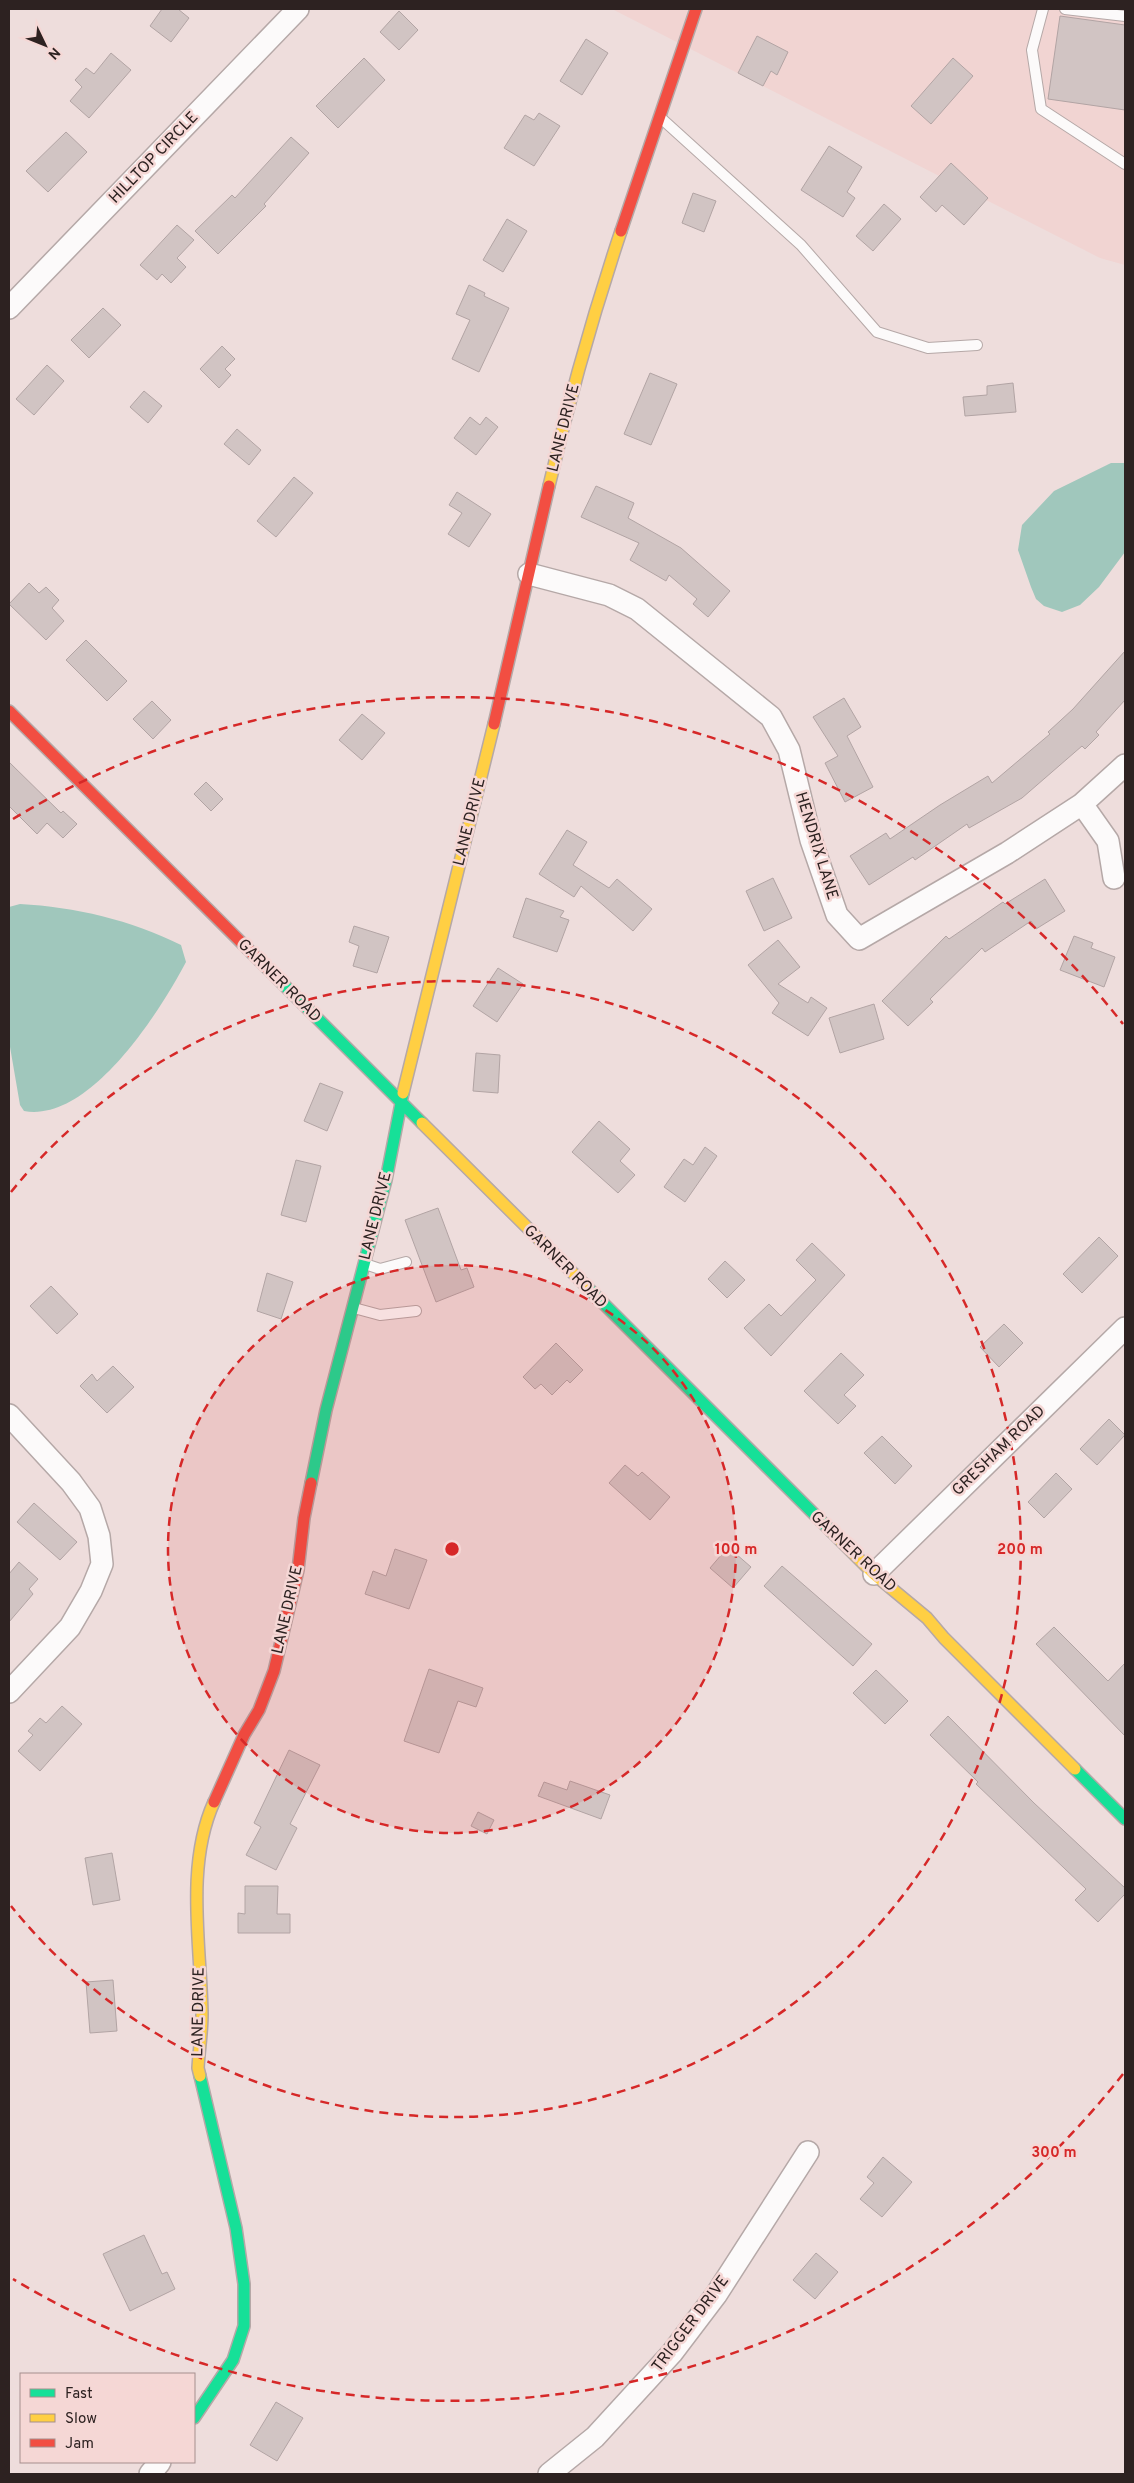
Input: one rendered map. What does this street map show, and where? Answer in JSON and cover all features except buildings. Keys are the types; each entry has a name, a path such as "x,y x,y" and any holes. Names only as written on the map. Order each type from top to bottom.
{"street":[{"name":"HILLTOP CIRCLE","path":"9,308 298,9"},
{"name":"LANE DRIVE","path":"195,2417 233,2360 244,2326 244,2284 236,2228 198,2068 202,2017 197,1865 205,1822 244,1734 259,1710 274,1671 298,1570 304,1518 326,1410 386,1180 401,1102 570,399 603,284 696,9"},
{"name":"HENDRIX LANE","path":"529,574 609,595 637,609 771,717 789,750 811,840 837,915 859,939 1007,853 1082,804 1125,765"},
{"name":"GARNER ROAD","path":"9,712 874,1574 927,1618 944,1638 1125,1818"},
{"path":"1082,804 1108,841 1114,878"},
{"name":"GRESHAM ROAD","path":"874,1574 1125,1328"},
{"path":"9,1415 71,1482 90,1508 99,1536 102,1564 91,1591 70,1627 9,1692"},
{"name":"TRIGGER DRIVE","path":"549,2474 595,2437 672,2353 716,2295 808,2152"},
{"path":"150,2474 159,2463"}],"lane":[{"path":"1043,9 1032,50 1041,109 1125,164"},
{"path":"1065,9 1125,16"},
{"path":"659,117 800,246 877,332 928,348 977,345"},
{"path":"364,1263 380,1269 406,1262"},
{"path":"353,1308 380,1315 416,1311"}],"shaded area":[{"path":"612,9 1125,9 1125,265 1100,258"},
{"path":"1111,463 1125,463 1125,552 1099,587 1080,605 1062,612 1044,606 1036,599 1018,550 1022,525 1054,491"},
{"path":"20,904 82,912 142,928 181,945 186,962 159,1008 120,1059 97,1082 74,1100 49,1110 24,1111 20,1105 9,1041 9,907"}],"traffic: fast":[{"path":"277,978 422,1123"},
{"path":"311,1483 326,1410 386,1180 403,1093"},
{"path":"584,1284 832,1532"},
{"path":"1075,1769 1125,1819"},
{"path":"195,2417 233,2360 244,2326 244,2284 236,2228 200,2076"}],"traffic: slow":[{"path":"549,486 582,358 621,231"},
{"path":"403,1093 494,724"},
{"path":"422,1123 584,1284"},
{"path":"832,1532 874,1574 927,1618 944,1638 1075,1769"},
{"path":"200,2076 198,2068 202,2014 197,1879 205,1827 214,1802"}],"traffic: jam":[{"path":"621,231 696,9"},
{"path":"494,724 549,486"},
{"path":"9,711 277,978"},
{"path":"214,1802 244,1735 259,1710 274,1671 298,1570 304,1518 311,1483"}]}
